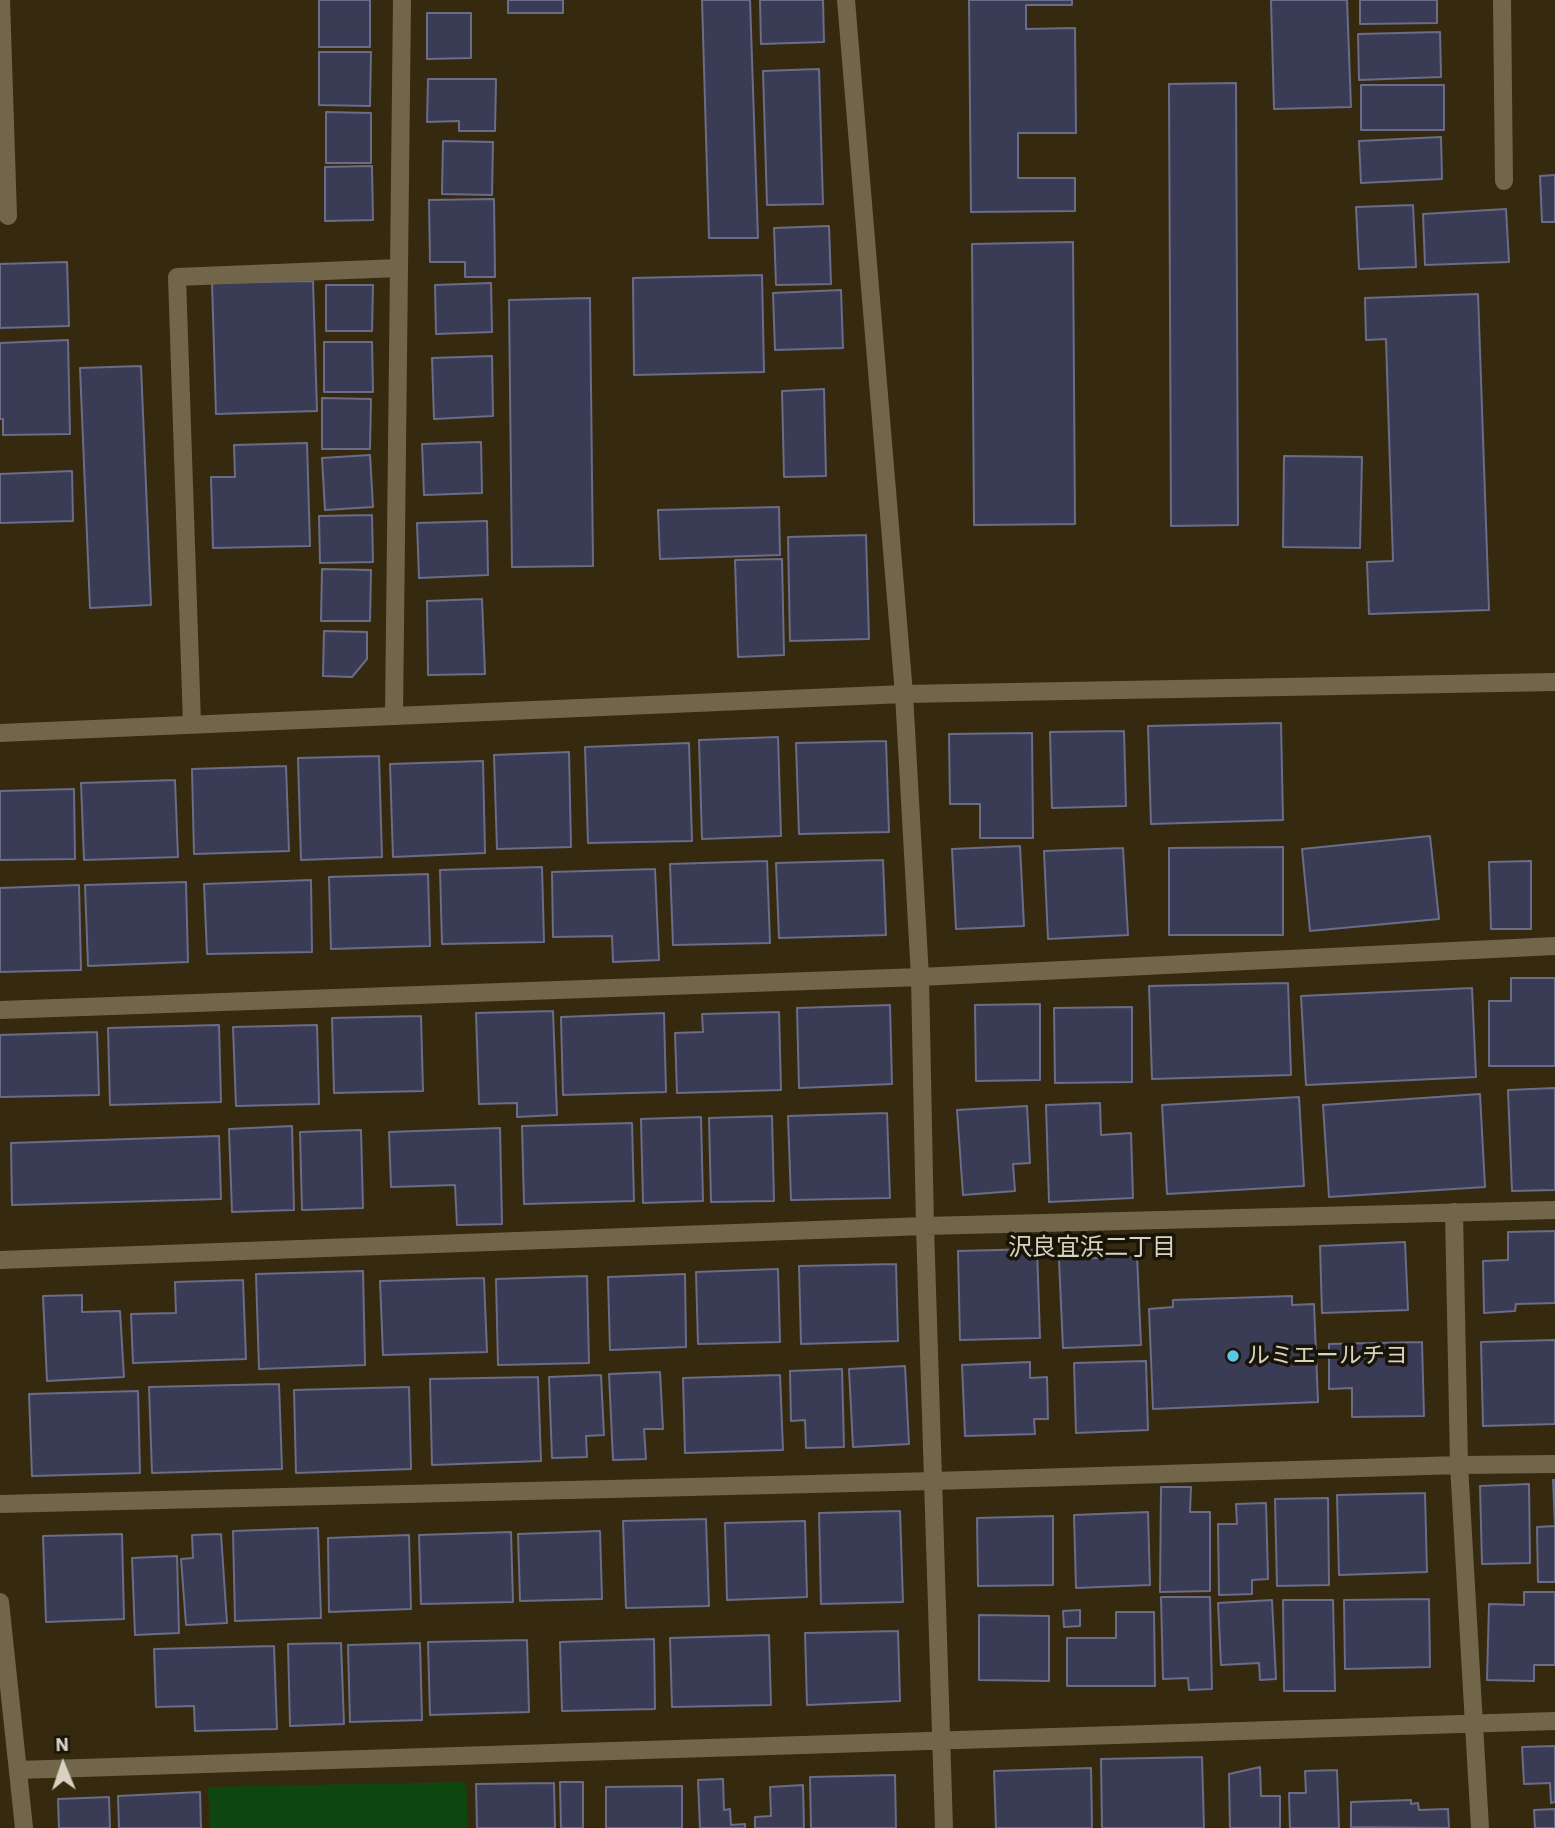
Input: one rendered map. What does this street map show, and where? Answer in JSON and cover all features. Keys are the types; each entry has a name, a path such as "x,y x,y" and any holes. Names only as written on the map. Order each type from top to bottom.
{"street":[{"path":"1,0 8,216"},
{"path":"394,715 401,0"},
{"path":"846,0 904,694 920,977 944,1828"},
{"path":"1502,0 1504,181"},
{"path":"192,724 177,277 399,268"},
{"path":"0,733 904,694 1555,682"},
{"path":"0,1010 920,977 1555,946"},
{"path":"0,1259 925,1226 1555,1210"},
{"path":"1454,1212 1459,1465 1480,1828"},
{"path":"0,1504 1555,1464"},
{"path":"0,1602 12,1761 24,1828"},
{"path":"12,1761 941,1740 1555,1721"}],"green space":[{"path":"466,1782 468,1828 210,1828 208,1787"}],"building":[{"path":"319,0 370,0 370,47 319,47"},
{"path":"508,0 563,0 563,13 508,13"},
{"path":"702,0 750,0 758,238 709,238"},
{"path":"760,0 823,0 824,42 761,44"},
{"path":"969,0 1072,0 1072,5 1026,5 1026,29 1075,28 1076,133 1018,133 1018,178 1075,178 1075,211 971,212"},
{"path":"1271,0 1347,0 1351,107 1274,109"},
{"path":"1360,0 1437,0 1437,23 1360,24"},
{"path":"427,13 471,13 471,58 427,59"},
{"path":"1440,32 1441,77 1359,80 1358,34"},
{"path":"319,52 371,52 370,106 319,105"},
{"path":"819,69 823,204 767,205 763,71"},
{"path":"428,79 496,79 495,131 459,131 459,121 427,122"},
{"path":"1236,83 1238,525 1171,526 1169,84"},
{"path":"1361,85 1444,85 1444,130 1361,130"},
{"path":"326,112 371,113 371,163 326,163"},
{"path":"1441,137 1442,179 1361,183 1359,141"},
{"path":"443,141 493,142 492,195 442,194"},
{"path":"372,166 373,220 325,221 325,167"},
{"path":"1555,175 1555,222 1542,222 1540,176"},
{"path":"494,199 495,277 465,277 465,262 430,262 429,200"},
{"path":"1413,205 1416,267 1359,269 1356,207"},
{"path":"1506,209 1509,262 1425,265 1423,214"},
{"path":"829,226 831,284 776,285 774,228"},
{"path":"1073,242 1075,524 974,525 972,244"},
{"path":"67,262 69,326 0,328 0,264"},
{"path":"762,275 764,372 634,375 633,278"},
{"path":"313,281 317,411 216,414 212,283"},
{"path":"491,283 492,332 436,334 435,285"},
{"path":"326,285 373,285 372,331 326,331"},
{"path":"841,290 843,348 775,350 773,293"},
{"path":"1478,294 1489,610 1369,614 1367,562 1393,561 1386,339 1366,340 1365,298"},
{"path":"590,298 593,566 512,567 509,300"},
{"path":"68,340 70,434 3,435 3,419 0,419 0,343"},
{"path":"324,342 372,342 373,392 324,392"},
{"path":"492,356 493,416 434,419 432,358"},
{"path":"141,366 151,605 90,608 80,368"},
{"path":"824,389 826,476 784,477 782,391"},
{"path":"322,398 371,399 370,449 322,449"},
{"path":"481,442 482,493 424,495 422,444"},
{"path":"307,443 310,546 213,548 211,477 235,477 234,445"},
{"path":"370,455 373,507 325,510 322,458"},
{"path":"1284,456 1362,457 1360,548 1283,547"},
{"path":"72,471 73,521 0,523 0,474"},
{"path":"779,507 780,555 660,559 658,510"},
{"path":"372,515 373,562 320,563 319,516"},
{"path":"487,521 488,575 419,578 417,523"},
{"path":"866,535 869,639 790,641 788,537"},
{"path":"782,559 784,655 738,657 735,560"},
{"path":"322,569 371,570 370,621 321,621"},
{"path":"482,599 485,674 428,675 427,601"},
{"path":"324,631 367,632 367,659 352,677 323,676"},
{"path":"1281,723 1283,820 1151,824 1148,726"},
{"path":"1124,731 1126,806 1052,808 1050,732"},
{"path":"1032,733 1033,838 980,838 980,804 950,804 949,734"},
{"path":"778,737 781,836 702,839 699,740"},
{"path":"886,741 889,832 799,834 796,743"},
{"path":"689,743 692,841 588,843 585,747"},
{"path":"569,752 571,847 497,849 494,755"},
{"path":"379,756 382,857 301,860 298,758"},
{"path":"483,761 485,853 393,857 390,764"},
{"path":"286,766 289,851 194,854 192,769"},
{"path":"175,780 178,857 84,860 81,783"},
{"path":"74,789 75,859 0,860 0,791"},
{"path":"1430,836 1439,919 1310,931 1302,849"},
{"path":"1020,846 1024,926 956,929 952,849"},
{"path":"1283,847 1283,935 1169,935 1169,848"},
{"path":"1123,848 1128,935 1048,939 1044,851"},
{"path":"883,860 886,935 779,938 776,863"},
{"path":"767,861 770,943 673,945 670,864"},
{"path":"1531,861 1531,929 1491,929 1489,862"},
{"path":"542,867 544,942 442,944 440,870"},
{"path":"655,869 659,960 613,962 612,936 553,937 552,872"},
{"path":"428,874 430,946 331,949 329,877"},
{"path":"311,880 312,952 207,954 204,884"},
{"path":"186,882 188,962 88,966 85,885"},
{"path":"79,885 81,970 0,972 0,888"},
{"path":"1511,978 1555,978 1555,1066 1489,1066 1489,1001 1511,1001"},
{"path":"1288,983 1291,1075 1152,1079 1149,986"},
{"path":"1472,988 1476,1077 1306,1085 1301,996"},
{"path":"1040,1004 1040,1080 976,1081 975,1005"},
{"path":"890,1005 892,1084 799,1088 797,1008"},
{"path":"1132,1007 1132,1082 1055,1083 1054,1008"},
{"path":"553,1011 557,1115 517,1117 517,1103 479,1104 476,1013"},
{"path":"779,1012 781,1090 677,1093 675,1033 703,1032 702,1014"},
{"path":"664,1013 666,1092 563,1095 561,1017"},
{"path":"421,1016 423,1091 334,1093 332,1018"},
{"path":"219,1025 221,1102 110,1105 108,1028"},
{"path":"317,1025 319,1104 236,1106 233,1027"},
{"path":"97,1032 99,1095 0,1097 0,1035"},
{"path":"1555,1088 1555,1190 1512,1191 1508,1090"},
{"path":"1480,1094 1485,1187 1329,1197 1323,1105"},
{"path":"1299,1097 1304,1186 1167,1194 1162,1105"},
{"path":"1100,1103 1101,1135 1131,1133 1133,1198 1049,1202 1046,1105"},
{"path":"1027,1106 1030,1163 1013,1164 1015,1191 963,1195 957,1110"},
{"path":"887,1113 890,1198 791,1200 788,1116"},
{"path":"772,1116 774,1201 711,1202 709,1118"},
{"path":"701,1117 703,1201 643,1203 641,1119"},
{"path":"632,1123 634,1201 524,1204 522,1126"},
{"path":"292,1126 294,1210 232,1212 229,1129"},
{"path":"500,1128 502,1224 457,1225 455,1185 391,1187 389,1132"},
{"path":"361,1130 363,1208 302,1210 300,1132"},
{"path":"219,1136 221,1199 12,1205 11,1143"},
{"path":"1555,1231 1555,1303 1516,1304 1515,1311 1484,1313 1483,1261 1508,1260 1508,1232"},
{"path":"1405,1242 1408,1310 1322,1313 1320,1246"},
{"path":"1037,1249 1040,1338 960,1340 958,1251"},
{"path":"1137,1256 1141,1345 1063,1348 1059,1260"},
{"path":"896,1264 898,1341 801,1344 799,1266"},
{"path":"778,1269 780,1342 698,1344 696,1272"},
{"path":"363,1271 365,1365 259,1369 256,1274"},
{"path":"685,1274 686,1347 610,1350 608,1277"},
{"path":"587,1276 589,1363 498,1365 496,1279"},
{"path":"484,1278 487,1352 383,1355 380,1281"},
{"path":"243,1280 246,1359 133,1363 131,1314 176,1313 175,1282"},
{"path":"82,1295 82,1312 120,1311 124,1377 47,1381 43,1296"},
{"name":"ルミエールチヨ","path":"1292,1296 1292,1305 1314,1304 1318,1402 1153,1409 1149,1309 1173,1307 1173,1300"},
{"path":"1555,1340 1555,1424 1483,1426 1481,1342"},
{"path":"1422,1342 1424,1416 1352,1417 1352,1388 1329,1389 1329,1344"},
{"path":"1146,1361 1148,1430 1076,1433 1074,1363"},
{"path":"1030,1362 1030,1378 1047,1377 1048,1419 1034,1419 1035,1434 965,1436 962,1365"},
{"path":"905,1366 909,1444 853,1447 849,1369"},
{"path":"842,1369 844,1447 806,1448 805,1420 791,1421 790,1371"},
{"path":"660,1372 663,1429 644,1429 646,1459 613,1460 609,1374"},
{"path":"601,1375 604,1435 586,1436 587,1457 552,1458 549,1377"},
{"path":"780,1375 783,1450 685,1453 683,1378"},
{"path":"538,1377 541,1461 432,1465 430,1379"},
{"path":"279,1384 282,1469 152,1473 149,1387"},
{"path":"409,1387 411,1469 296,1473 294,1390"},
{"path":"138,1391 140,1473 32,1476 29,1394"},
{"path":"1553,1480 1555,1480 1555,1526"},
{"path":"1529,1484 1530,1563 1482,1564 1480,1486"},
{"path":"1161,1487 1191,1487 1190,1512 1210,1512 1210,1591 1160,1592"},
{"path":"1425,1493 1427,1572 1339,1575 1337,1495"},
{"path":"1328,1498 1329,1585 1277,1586 1275,1499"},
{"path":"1266,1503 1268,1579 1252,1580 1252,1594 1219,1595 1218,1524 1237,1524 1236,1504"},
{"path":"900,1511 903,1602 821,1604 819,1513"},
{"path":"1148,1512 1150,1585 1076,1588 1074,1515"},
{"path":"1053,1516 1053,1585 978,1586 977,1518"},
{"path":"706,1519 709,1606 626,1608 623,1521"},
{"path":"805,1521 807,1597 727,1600 725,1523"},
{"path":"1555,1526 1555,1582 1538,1582 1537,1527"},
{"path":"318,1528 321,1618 235,1621 233,1531"},
{"path":"600,1531 602,1599 520,1601 518,1534"},
{"path":"511,1532 513,1602 421,1604 419,1535"},
{"path":"122,1534 124,1619 46,1622 43,1536"},
{"path":"221,1534 227,1623 186,1625 181,1559 193,1558 192,1535"},
{"path":"409,1535 411,1609 329,1612 328,1538"},
{"path":"177,1556 179,1633 135,1635 132,1558"},
{"path":"1524,1592 1555,1592 1555,1665 1534,1665 1534,1681 1487,1680 1489,1604 1524,1605"},
{"path":"1161,1597 1210,1597 1212,1689 1189,1690 1188,1678 1163,1679"},
{"path":"1429,1599 1430,1667 1345,1669 1344,1600"},
{"path":"1272,1600 1276,1679 1260,1680 1259,1663 1221,1665 1218,1603"},
{"path":"1283,1600 1333,1600 1335,1691 1284,1691"},
{"path":"1080,1610 1080,1626 1064,1627 1063,1611"},
{"path":"1116,1612 1154,1612 1155,1686 1067,1686 1067,1638 1116,1638"},
{"path":"979,1615 1049,1616 1049,1681 979,1680"},
{"path":"898,1631 900,1701 807,1705 805,1633"},
{"path":"769,1635 771,1705 672,1707 670,1638"},
{"path":"654,1639 655,1709 562,1711 560,1642"},
{"path":"527,1640 529,1712 430,1715 428,1642"},
{"path":"341,1643 344,1724 290,1726 288,1644"},
{"path":"420,1643 422,1720 350,1722 348,1645"},
{"path":"274,1646 277,1729 195,1731 194,1706 156,1707 154,1649"},
{"path":"1555,1746 1555,1802 1551,1803 1550,1783 1524,1784 1522,1747"},
{"path":"1202,1757 1204,1828 1102,1828 1101,1759"},
{"path":"1260,1767 1261,1796 1280,1796 1280,1828 1230,1828 1229,1774"},
{"path":"1091,1768 1092,1828 996,1828 994,1771"},
{"path":"1337,1770 1339,1828 1290,1828 1289,1793 1306,1793 1305,1771"},
{"path":"895,1775 896,1828 811,1828 810,1777"},
{"path":"723,1779 724,1810 730,1809 731,1825 745,1824 745,1828 700,1828 698,1780"},
{"path":"560,1782 583,1782 583,1828 561,1828"},
{"path":"554,1783 555,1828 477,1828 476,1784"},
{"path":"803,1785 804,1828 755,1828 755,1817 771,1816 770,1787"},
{"path":"682,1786 682,1828 606,1828 606,1787"},
{"path":"200,1792 201,1828 119,1828 118,1796"},
{"path":"109,1797 110,1828 59,1828 58,1799"},
{"path":"1411,1800 1411,1804 1418,1803 1419,1810 1448,1809 1449,1828 1351,1827 1351,1802"},
{"path":"1555,1809 1555,1828 1535,1828 1534,1810"}],"place":[{"name":"ルミエールチヨ","path":"1233,1356"}],"district":[{"name":"沢良宜浜二丁目","path":"1092,1248"}]}
